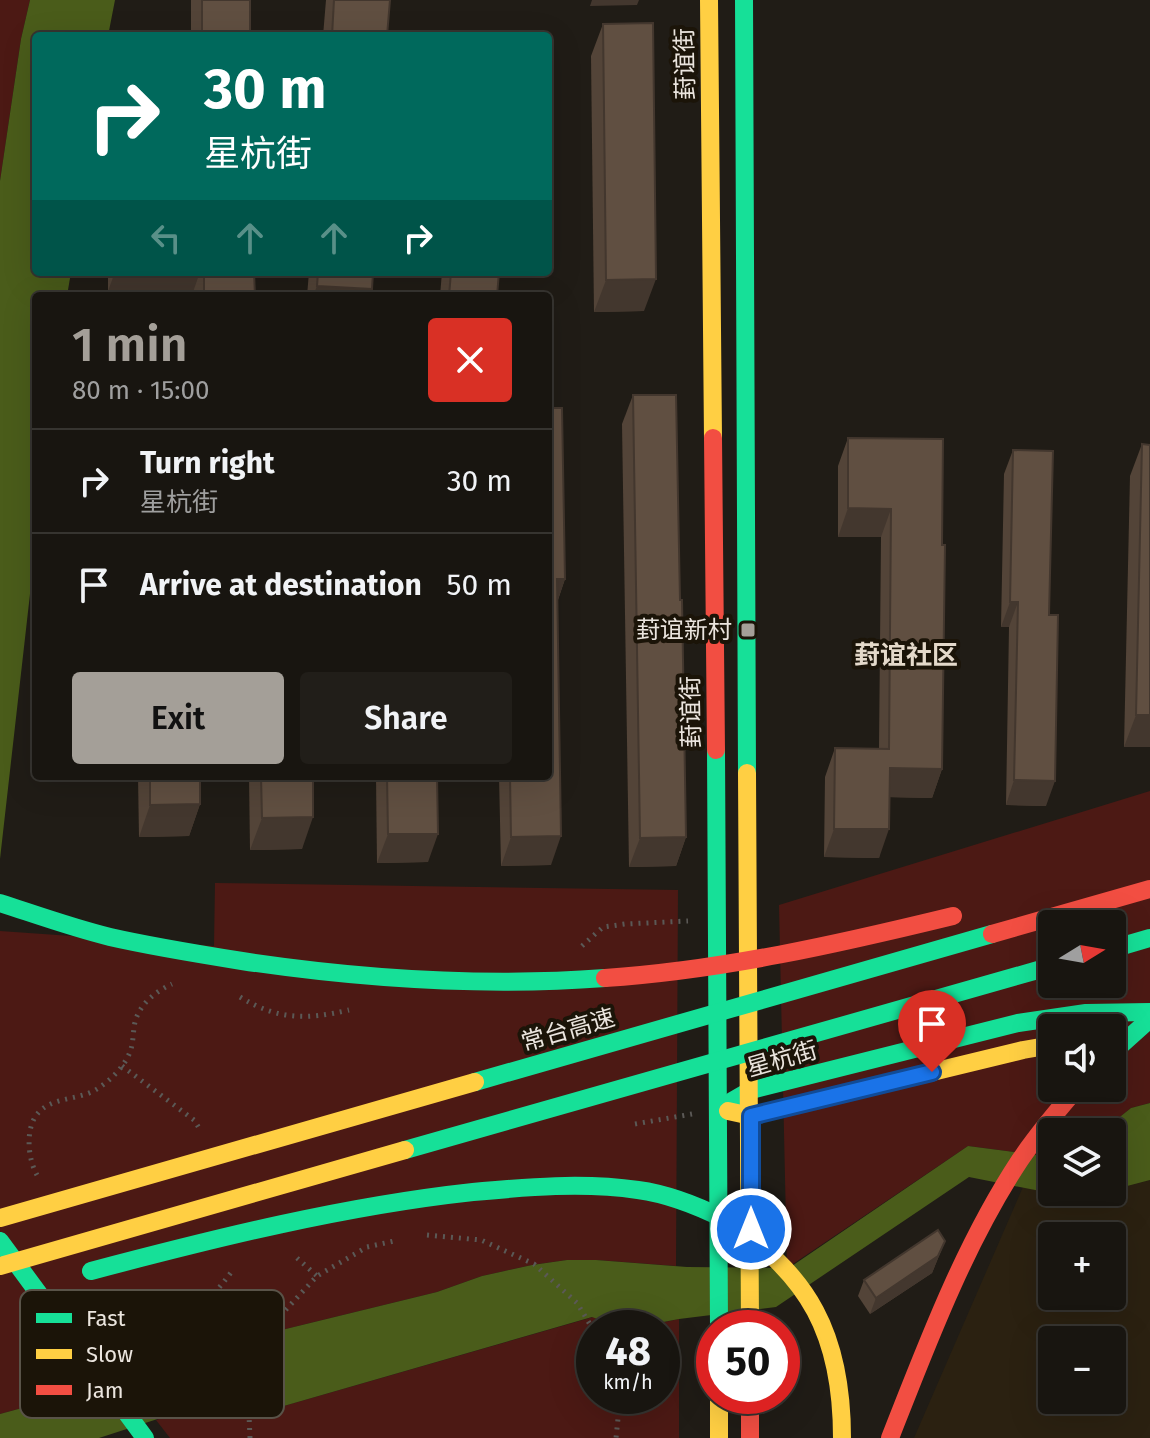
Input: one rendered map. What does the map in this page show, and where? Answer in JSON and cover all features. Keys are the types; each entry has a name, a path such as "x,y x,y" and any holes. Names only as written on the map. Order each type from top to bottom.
{"main road":[{"name":"葑谊街","path":"709,0 719,1310"},
{"path":"744,0 750,1310"},
{"name":"常台高速","path":"0,1218 1150,889"},
{"path":"0,903 77,928 159,947 270,966 428,981 519,982 639,976 704,967 812,947 972,911"},
{"path":"1126,945 1150,938"},
{"path":"0,1266 1038,970"},
{"name":"星杭街","path":"719,1109 751,1090 1018,1023 1086,1013 1150,1012"},
{"path":"1126,1040 1150,1019"},
{"path":"1126,1040 1150,1039"},
{"name":"星杭街","path":"719,1109 751,1116 1038,1048"},
{"path":"890,1438 947,1298 978,1233 1015,1168 1065,1102"},
{"path":"74,1276 149,1255 329,1215 419,1199 580,1184 643,1190 693,1204 715,1214 759,1243 794,1278 822,1323 832,1354 840,1390 842,1438"},
{"path":"0,1241 36,1290"},
{"path":"8,1285 45,1284"},
{"path":"719,1414 719,1438"},
{"path":"750,1414 750,1438"},
{"path":"130,1418 145,1438"}],"path":[{"path":"575,953 603,927 717,919"},
{"path":"40,1179 32,1167 29,1141 33,1122 42,1110 57,1101 95,1090 130,1053 131,1032 137,1014 148,1000 176,982"},
{"path":"231,990 257,1007 277,1015 327,1015 358,1004"},
{"path":"63,1090 65,1099"},
{"path":"424,1234 481,1240 534,1264 581,1310"},
{"path":"284,1312 317,1276 367,1247 395,1241"},
{"path":"292,1252 317,1276"},
{"path":"219,1290 239,1263"},
{"path":"616,1438 618,1414"},
{"path":"249,1418 250,1438"}],"shaded area":[{"path":"0,0 30,0 21,39 0,181"},
{"path":"30,0 115,0 109,32 32,32 32,276 70,276 68,292 32,292 32,576 0,859 0,181 21,39"},
{"path":"1150,791 1150,1103 1131,1108 1118,1118 1038,1118 1038,1155 968,1146 787,1268 779,905"},
{"path":"215,883 678,890 676,1266 596,1260 532,1265 284,1329 284,1290 20,1290 20,1409 0,1414 0,931 214,946"},
{"path":"1150,1103 1150,1180 1126,1186 1126,1118 1118,1118 1131,1108"},
{"path":"968,1146 1038,1155 1038,1191 969,1177 776,1307 696,1310 696,1317 680,1319 680,1310 576,1310 576,1322 284,1406 284,1329 532,1265 596,1260 687,1267 789,1268"},
{"path":"1150,1180 1150,1438 914,1438 1023,1187 1038,1190 1038,1206 1126,1206 1126,1186"},
{"path":"576,1322 576,1414 679,1414 679,1438 170,1438 156,1420 284,1418 284,1406"},
{"path":"20,1409 20,1418 161,1418 99,1438 0,1438 0,1414"}],"building":[{"path":"202,0 250,0 250,32 202,32"},
{"path":"334,0 390,0 387,32 332,32"},
{"path":"653,23 656,279 606,280 603,24"},
{"path":"204,276 254,276 255,292 204,292"},
{"path":"318,276 373,276 372,289 317,286"},
{"path":"451,276 499,276 497,292 449,292"},
{"path":"633,395 676,395 686,837 640,838"},
{"path":"552,408 562,408 565,579 557,579 561,836 511,837 510,780 552,780"},
{"path":"848,438 943,439 942,769 890,768 889,829 834,829 835,748 889,749 891,509 848,508"},
{"path":"1142,444 1150,445 1150,715 1136,715"},
{"path":"1013,450 1053,451 1049,615 1058,615 1055,781 1014,780 1018,602 1010,602"},
{"path":"150,780 200,780 200,804 150,805"},
{"path":"261,780 313,780 313,817 262,818"},
{"path":"387,780 437,780 438,834 388,834"},
{"path":"938,1230 945,1241 938,1256 876,1298 864,1280"}],"traffic: fast":[{"path":"744,0 747,773"},
{"path":"716,750 719,1310"},
{"path":"0,903 110,937 287,967 423,980 514,982 605,978"},
{"path":"475,1082 992,934"},
{"path":"1126,945 1150,938"},
{"path":"405,1150 1038,970"},
{"path":"732,1101 751,1090 1018,1023 1086,1013 1150,1012"},
{"path":"1126,1040 1150,1019"},
{"path":"91,1271 328,1214 425,1198 514,1188 576,1186 638,1190 682,1201 724,1219"},
{"path":"0,1241 36,1290"},
{"path":"130,1418 145,1438"}],"traffic: slow":[{"path":"709,0 713,438"},
{"path":"747,773 750,1310"},
{"path":"728,1111 751,1116 1038,1047"},
{"path":"0,1218 475,1082"},
{"path":"0,1266 405,1150"},
{"path":"724,1219 779,1262 815,1311 836,1368 842,1438"},
{"path":"719,1414 719,1438"}],"traffic: jam":[{"path":"713,438 716,750"},
{"path":"992,934 1150,889"},
{"path":"605,978 737,962 953,916"},
{"path":"890,1438 948,1296 981,1226 1020,1160 1065,1102"},
{"path":"750,1414 750,1438"}],"place":[{"name":"葑谊新村","path":"748,630"}],"district":[{"name":"葑谊社区","path":"906,655"}],"route":[{"path":"751,1229 751,1116 932,1072"}]}
